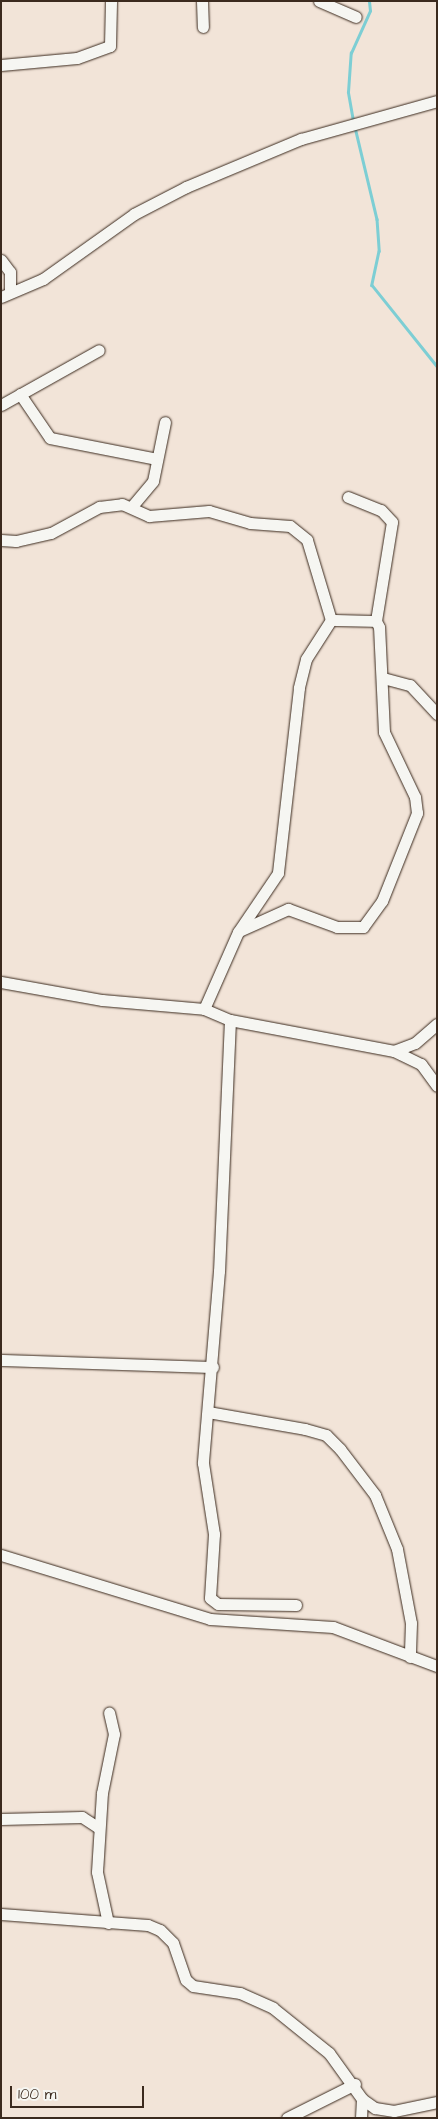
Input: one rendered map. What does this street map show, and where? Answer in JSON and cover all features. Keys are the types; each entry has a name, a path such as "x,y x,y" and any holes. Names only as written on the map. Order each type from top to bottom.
{"street":[{"path":"1,65 77,58 110,46 112,1"},
{"path":"202,1 203,27"},
{"path":"319,1 356,17"},
{"path":"6,294 43,279 134,214 186,187 310,136 437,101"},
{"path":"1,260 10,272 6,294"},
{"path":"1,405 99,350"},
{"path":"20,394 50,438 157,459"},
{"path":"133,505 148,491 165,422"},
{"path":"238,932 288,909 350,929 363,927 374,917 418,807 387,743 383,678 376,621 392,522 381,510 348,497"},
{"path":"1,540 16,542 51,533 99,507 133,505 149,516 209,511 250,523 298,528 308,540 331,620 306,659 299,688 278,873 238,932 204,1009"},
{"path":"331,620 376,621"},
{"path":"383,678 410,685 437,714"},
{"path":"1,982 83,997 204,1009 230,1020 394,1051 421,1064 437,1086"},
{"path":"230,1020 213,1368 204,1463 214,1534 210,1598 218,1604 296,1605"},
{"path":"394,1051 415,1043 437,1024"},
{"path":"1,1360 213,1368"},
{"path":"208,1412 305,1429 326,1435 340,1448 375,1495 397,1549 410,1623 410,1658"},
{"path":"1,1556 210,1619 333,1627 410,1658 437,1666"},
{"path":"108,1923 100,1896 99,1828 114,1734 109,1713"},
{"path":"1,1820 82,1817 99,1828"},
{"path":"1,1914 108,1923 160,1930 173,1943 186,1980 193,1986 240,1993 273,2008 330,2053 355,2084 362,2099 361,2118"},
{"path":"287,2118 355,2084"},
{"path":"362,2099 375,2108 394,2112 437,2102"}],"waterway":[{"path":"353,121 348,92 351,53 370,11 369,1"},
{"path":"355,127 377,219 379,251 372,285 437,366"}]}
